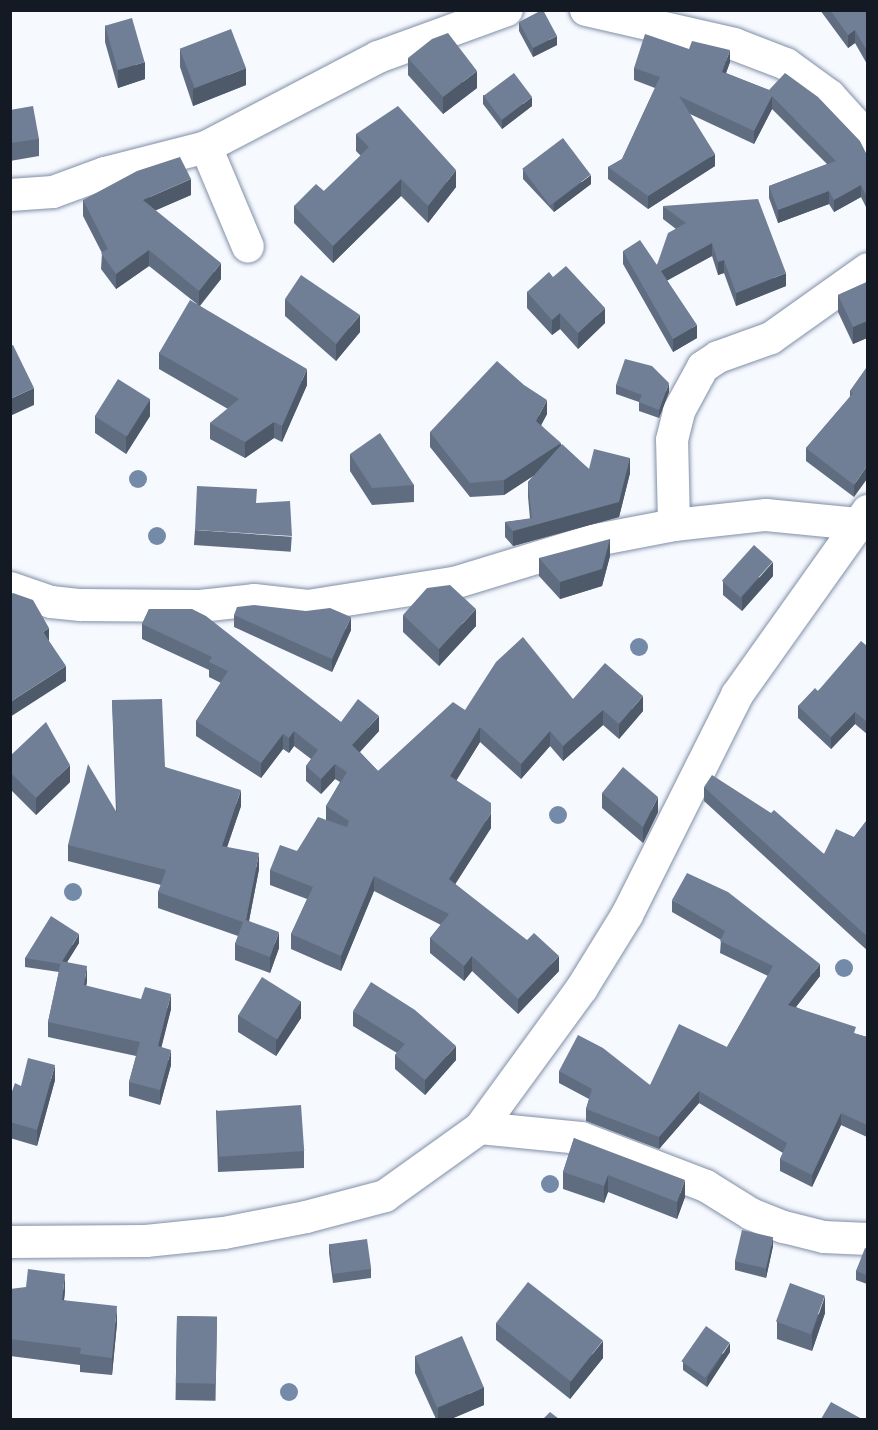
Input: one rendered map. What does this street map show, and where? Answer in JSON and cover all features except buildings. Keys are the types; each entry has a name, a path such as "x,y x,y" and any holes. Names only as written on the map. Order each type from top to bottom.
{"street":[{"path":"10,195 53,192 105,173 206,147 378,57 507,10"},
{"path":"588,11 734,44 786,64 830,96 867,138"},
{"path":"206,147 248,247"},
{"path":"674,525 672,440 679,411 704,367 718,357 771,338 867,269"},
{"path":"10,588 51,602 81,605 192,607 254,600 308,606 382,597 454,583 591,541 674,525 766,515 863,518"},
{"path":"10,1242 146,1241 224,1233 306,1217 385,1196 480,1128 582,988 627,915 737,695 863,518"},
{"path":"480,1128 581,1138 706,1186 751,1214 784,1227 824,1237 867,1239"}]}
